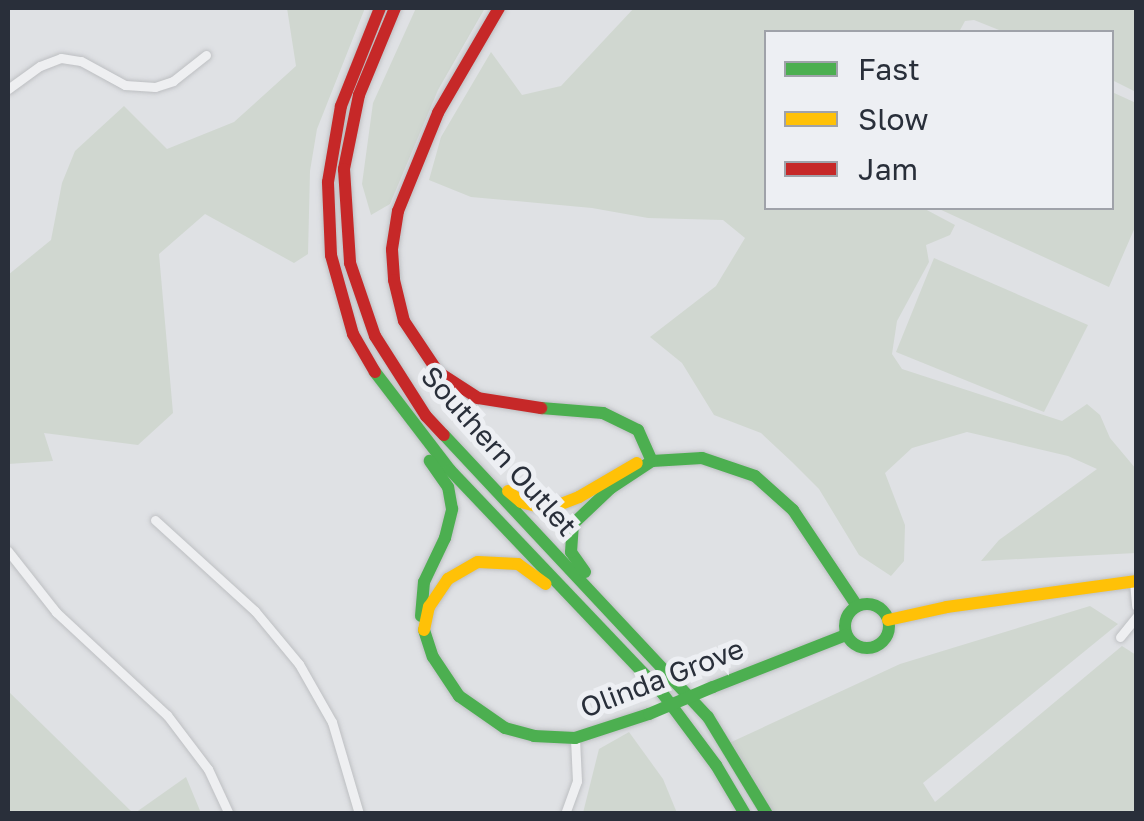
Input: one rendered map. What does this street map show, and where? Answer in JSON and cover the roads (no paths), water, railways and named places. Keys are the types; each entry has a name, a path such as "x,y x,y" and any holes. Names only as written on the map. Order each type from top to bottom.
{"main road":[{"name":"Southern Outlet","path":"380,8 340,106 328,202 331,255 340,294 362,353 384,389 450,470 663,694 716,765 745,814"},
{"name":"Southern Outlet","path":"395,8 356,105 343,189 354,281 393,367 450,443 708,718 768,814"},
{"path":"499,8 438,113 398,211 392,266 404,320 430,364 464,391 509,406 613,416 638,430 652,461"},
{"path":"393,367 507,490 532,507 563,505 621,469 688,457 714,460 765,482 793,510 857,606"},
{"path":"384,389 452,496 450,523 424,582 424,630"},
{"path":"652,461 611,488 579,516 569,534 571,552 701,697 733,744 752,785"},
{"path":"424,630 438,591 462,569 492,560 529,568 672,717 735,814"},
{"path":"888,620 948,607 1135,581"},
{"path":"857,606 879,608 888,620 888,635 878,646 856,646 846,635 847,615 857,606"},
{"name":"Olinda Grove","path":"424,630 448,683 483,716 534,736 574,738 650,714 846,635"}],"street":[{"path":"8,89 46,62 69,58 125,85 155,87 173,80 206,54"},
{"path":"155,520 255,610 300,664 332,722 359,814"},
{"path":"8,551 56,612 167,715 208,768 229,814"},
{"path":"1135,581 1136,606"},
{"path":"1120,637 1136,617"},
{"path":"565,814 577,781 574,738"}]}
